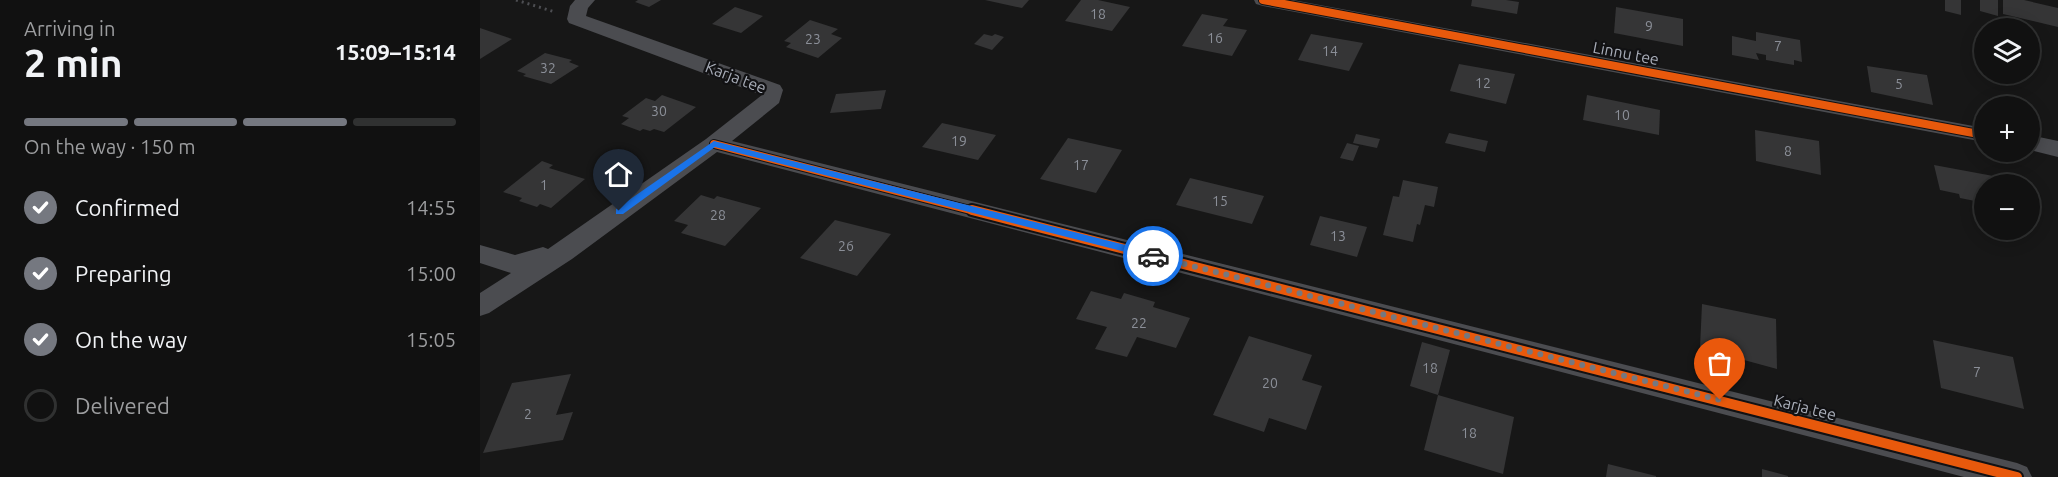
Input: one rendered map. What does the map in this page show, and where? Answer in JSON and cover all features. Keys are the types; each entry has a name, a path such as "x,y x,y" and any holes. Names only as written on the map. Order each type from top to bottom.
{"street":[{"path":"576,19 579,6 586,0"},
{"name":"Linnu tee","path":"1263,0 1974,133"},
{"name":"Karja tee","path":"576,19 773,90 772,98 765,105 714,144"},
{"path":"480,306 563,252 714,144"},
{"name":"Karja tee","path":"714,144 2017,477"},
{"path":"2040,145 2058,149"},
{"path":"480,254 515,265 563,252"}],"path":[{"path":"516,0 576,19"}],"building":[{"path":"661,0 649,7 635,2"},
{"path":"985,0 1029,0 1022,8"},
{"path":"1081,0 1098,0 1130,7 1112,31 1065,21"},
{"path":"1472,0 1519,2 1517,14 1471,6"},
{"path":"1945,0 1961,0 1961,15 1945,11"},
{"path":"1980,0 1998,0 1998,16 1980,11"},
{"path":"2003,0 2024,0 2058,8 2058,27 2040,23 2040,18 2020,18 2003,14"},
{"path":"735,7 763,16 741,33 712,24"},
{"path":"1616,7 1683,19 1683,46 1614,33"},
{"path":"1202,14 1228,19 1223,26 1247,30 1232,56 1182,46"},
{"path":"810,20 838,29 831,34 842,38 818,58 786,47 791,43 784,41"},
{"path":"480,28 512,39 480,59"},
{"path":"1756,32 1800,40 1802,62 1794,60 1794,65 1766,60 1766,55 1756,53 1759,60 1732,55 1732,36 1756,41"},
{"path":"984,34 1004,37 992,50 974,44"},
{"path":"1311,34 1363,43 1349,71 1298,60"},
{"path":"545,53 572,60 569,62 579,66 551,84 523,76 526,74 517,71"},
{"path":"1459,64 1515,74 1506,104 1450,91"},
{"path":"1867,66 1927,75 1933,105 1871,92"},
{"path":"886,90 881,109 830,113 836,94"},
{"path":"662,95 696,107 664,132 654,129 640,131 621,124 629,118 622,116 646,98 655,101"},
{"path":"1587,95 1660,110 1659,135 1583,120"},
{"path":"942,123 996,135 978,160 922,147"},
{"path":"1755,130 1819,141 1821,175 1756,161"},
{"path":"1449,133 1488,141 1485,152 1445,143"},
{"path":"1356,134 1380,139 1377,148 1353,143"},
{"path":"1068,138 1122,150 1096,193 1040,179"},
{"path":"1347,143 1359,146 1353,161 1340,158"},
{"path":"542,161 553,165 549,168 585,179 551,208 540,204 537,207 519,201 522,198 503,192"},
{"path":"1934,165 1982,174 1974,174 1974,201 1960,198 1959,194 1940,190"},
{"path":"1190,178 1264,196 1252,224 1176,205"},
{"path":"1403,180 1438,187 1434,207 1425,205 1413,242 1383,235 1393,196 1399,197"},
{"path":"701,195 714,199 717,196 761,208 725,246 681,233 688,225 674,221"},
{"path":"1320,216 1367,227 1357,257 1310,245"},
{"path":"835,220 891,234 857,276 800,258"},
{"path":"1091,291 1121,299 1124,293 1155,302 1153,307 1190,318 1176,348 1137,337 1127,357 1095,349 1107,327 1076,319"},
{"path":"1702,304 1776,319 1777,369 1700,348"},
{"path":"1249,336 1312,355 1302,380 1322,386 1306,430 1269,418 1264,432 1213,415"},
{"path":"1933,340 2013,357 2024,409 1941,388"},
{"path":"1422,342 1450,350 1438,395 1410,386"},
{"path":"571,374 556,415 573,412 563,440 483,453 512,383"},
{"path":"1438,395 1514,417 1503,474 1424,450"},
{"path":"1608,464 1656,476 1656,477 1606,477"},
{"path":"1762,469 1788,476 1788,477 1762,477"}],"cycle path":[{"path":"1263,0 1974,133"},
{"path":"714,144 2017,477"}],"way so far":[{"path":"1153,256 1720,400"}],"route":[{"path":"619,211 714,144 1153,256"}]}
